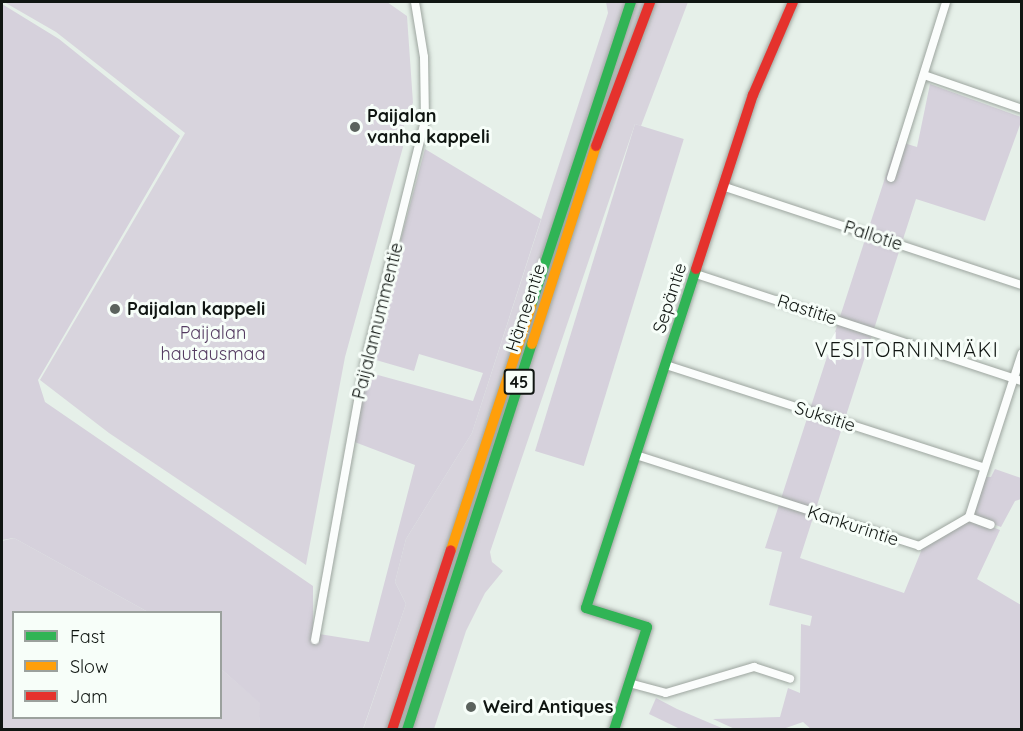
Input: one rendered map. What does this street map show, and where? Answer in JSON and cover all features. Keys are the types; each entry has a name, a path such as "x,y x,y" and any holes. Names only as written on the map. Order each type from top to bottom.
{"main road":[{"name":"Hämeentie","path":"392,729 632,2"},
{"name":"Hämeentie","path":"407,729 592,158 650,2"},
{"name":"Sepäntie","path":"629,683 648,627 586,608 725,187 753,95 792,2"},
{"path":"614,729 629,683"}],"street":[{"name":"Paijalannummentie","path":"315,640 365,363 425,120 424,57 415,2"},
{"path":"891,178 946,2"},
{"path":"924,75 1022,110"},
{"name":"Pallotie","path":"725,187 1022,285"},
{"name":"Rastitie","path":"696,274 1017,379"},
{"path":"991,525 969,517 984,468 1017,379 1022,353"},
{"name":"Suksitie","path":"666,365 984,468"},
{"name":"Kankurintie","path":"636,455 912,546 919,546 969,517"},
{"path":"629,683 666,693 754,667 790,679"}],"green space":[{"name":"Paijalan hautausmaa","path":"4,2 387,2 407,16 413,103 404,119 403,147 345,357 306,565 109,433 40,380 185,133 56,32"},
{"path":"606,2 688,2 641,126 635,124 490,552 492,562 503,571 485,593 466,631 434,729 363,730 406,604 395,582 406,539 472,433 608,13"},
{"path":"14,538 146,611 12,611 12,719 222,719 222,670 261,703 259,729 2,729 2,541"}],"shaded area":[{"path":"2,4 59,39 180,136 38,380 45,402 313,586 313,633 369,642 415,465 352,441 367,372 473,401 483,373 419,354 414,371 369,358 425,149 541,219 472,433 406,539 395,582 406,604 363,729 259,729 260,703 222,670 222,611 146,611 14,538 2,540"},
{"path":"930,84 1021,117 1021,122 985,221 916,199 800,558 904,593 922,549 971,519 1000,530 977,579 1021,605 1021,729 812,730 803,722 783,729 737,730 713,719 780,717 788,688 800,693 801,624 810,626 812,616 769,605 782,552 765,548 897,141 917,147"},
{"path":"635,124 684,139 584,466 535,451"},
{"path":"995,469 1021,478 1021,499 1015,501 1001,527 972,516 985,477 991,477"},
{"path":"656,698 724,729 680,729 649,714"}],"traffic: fast":[{"path":"531,306 631,2"},
{"path":"614,730 647,627 586,608 696,269"},
{"path":"407,730 532,344"}],"traffic: slow":[{"path":"532,344 596,146"},
{"path":"451,550 531,306"}],"traffic: jam":[{"path":"596,146 650,2"},
{"path":"696,269 753,95 793,2"},
{"path":"392,730 451,550"}],"place":[{"name":"Paijalan vanha kappeli","path":"355,127"},
{"name":"Paijalan kappeli","path":"115,309"},
{"name":"Weird Antiques","path":"471,707"}],"district":[{"name":"VESITORNINMÄKI","path":"907,349"}]}
